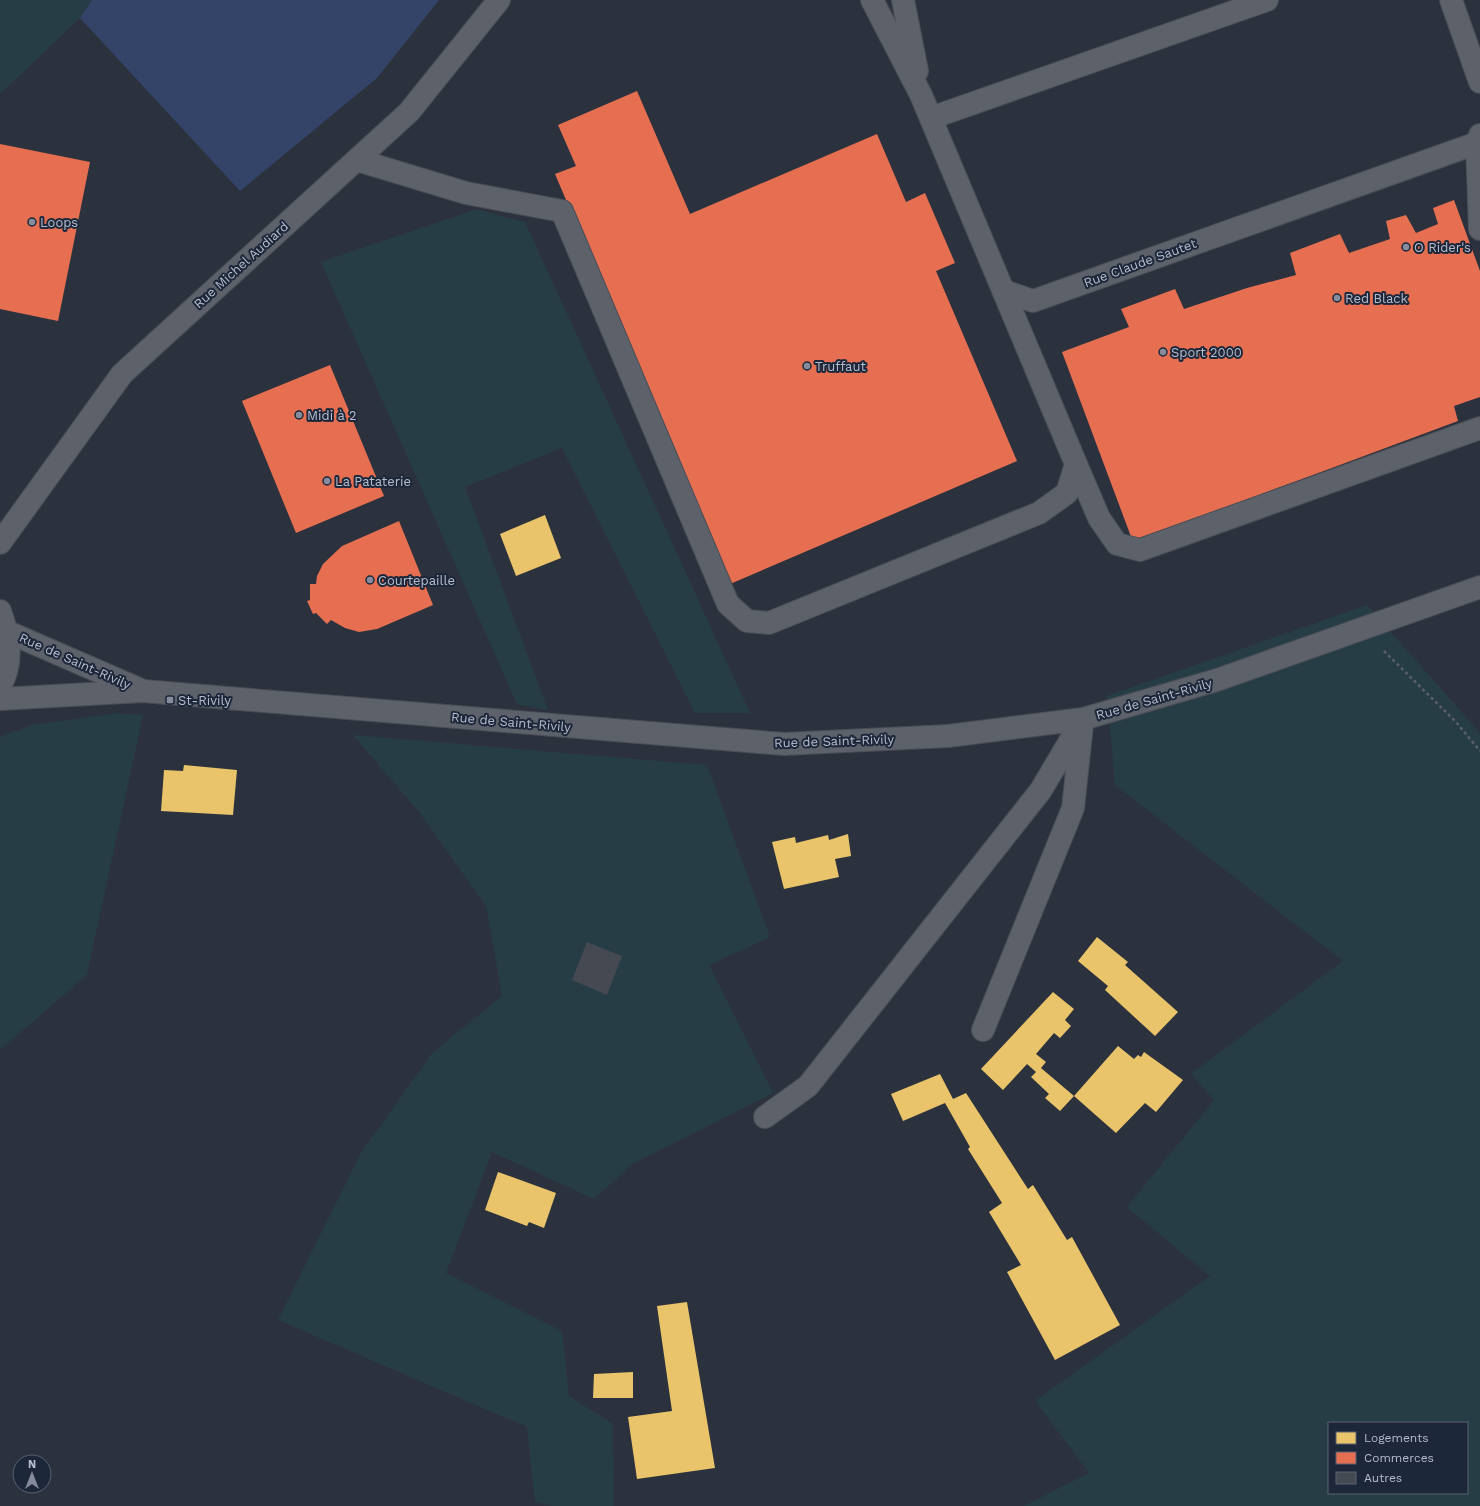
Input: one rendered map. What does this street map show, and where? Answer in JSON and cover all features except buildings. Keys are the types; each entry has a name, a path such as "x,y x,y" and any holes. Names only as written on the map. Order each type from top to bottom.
{"street":[{"name":"Rue Michel Audiard","path":"0,543 122,374 409,112 499,0"},
{"path":"872,0 921,95 1099,518 1117,544 1140,550 1480,428"},
{"path":"903,0 921,95"},
{"path":"931,118 1267,0"},
{"path":"1451,0 1480,82"},
{"path":"1478,139 1480,229"},
{"name":"Rue Claude Sautet","path":"1004,291 1033,301 1478,139"},
{"path":"357,160 466,193 562,211 728,604 747,621 769,623 1038,513 1067,493 1076,464"},
{"name":"Rue de Saint-Rivily","path":"0,699 143,691 784,744 948,736 1083,719 1217,680 1480,587"},
{"path":"0,612 8,632 10,655 4,678 0,686"},
{"name":"Rue de Saint-Rivily","path":"8,632 143,691"},
{"path":"983,1030 1073,808 1083,719"},
{"path":"766,1118 808,1086 1041,790 1083,719"}],"path":[{"path":"1358,630 1375,642 1456,722 1480,751"}],"shaded area":[{"path":"0,0 92,0 80,18 0,94"},
{"path":"477,209 525,222 750,713 695,713 562,448 465,487 548,710 517,704 321,262"},
{"path":"1367,605 1480,733 1480,1506 1024,1506 1089,1473 1035,1401 1210,1276 1127,1207 1214,1100 1191,1074 1343,961 1115,785 1107,696"},
{"path":"118,713 143,715 87,975 0,1050 0,737 32,725"},
{"path":"353,735 707,765 770,937 709,965 773,1093 634,1163 594,1199 492,1152 446,1273 562,1331 569,1396 613,1424 614,1506 553,1506 535,1502 527,1427 278,1320 361,1153 432,1053 502,996 486,906 419,812"}],"water":[{"path":"92,0 439,0 377,78 240,191 80,18"}],"place":[{"name":"Loops","path":"32,222"},
{"name":"O Rider's","path":"1406,247"},
{"name":"Red Black","path":"1337,298"},
{"name":"Sport 2000","path":"1163,352"},
{"name":"Truffaut","path":"807,366"},
{"name":"Midi à 2","path":"299,415"},
{"name":"La Pataterie","path":"327,481"},
{"name":"Courtepaille","path":"370,580"},
{"name":"St-Rivily","path":"170,700"}]}
